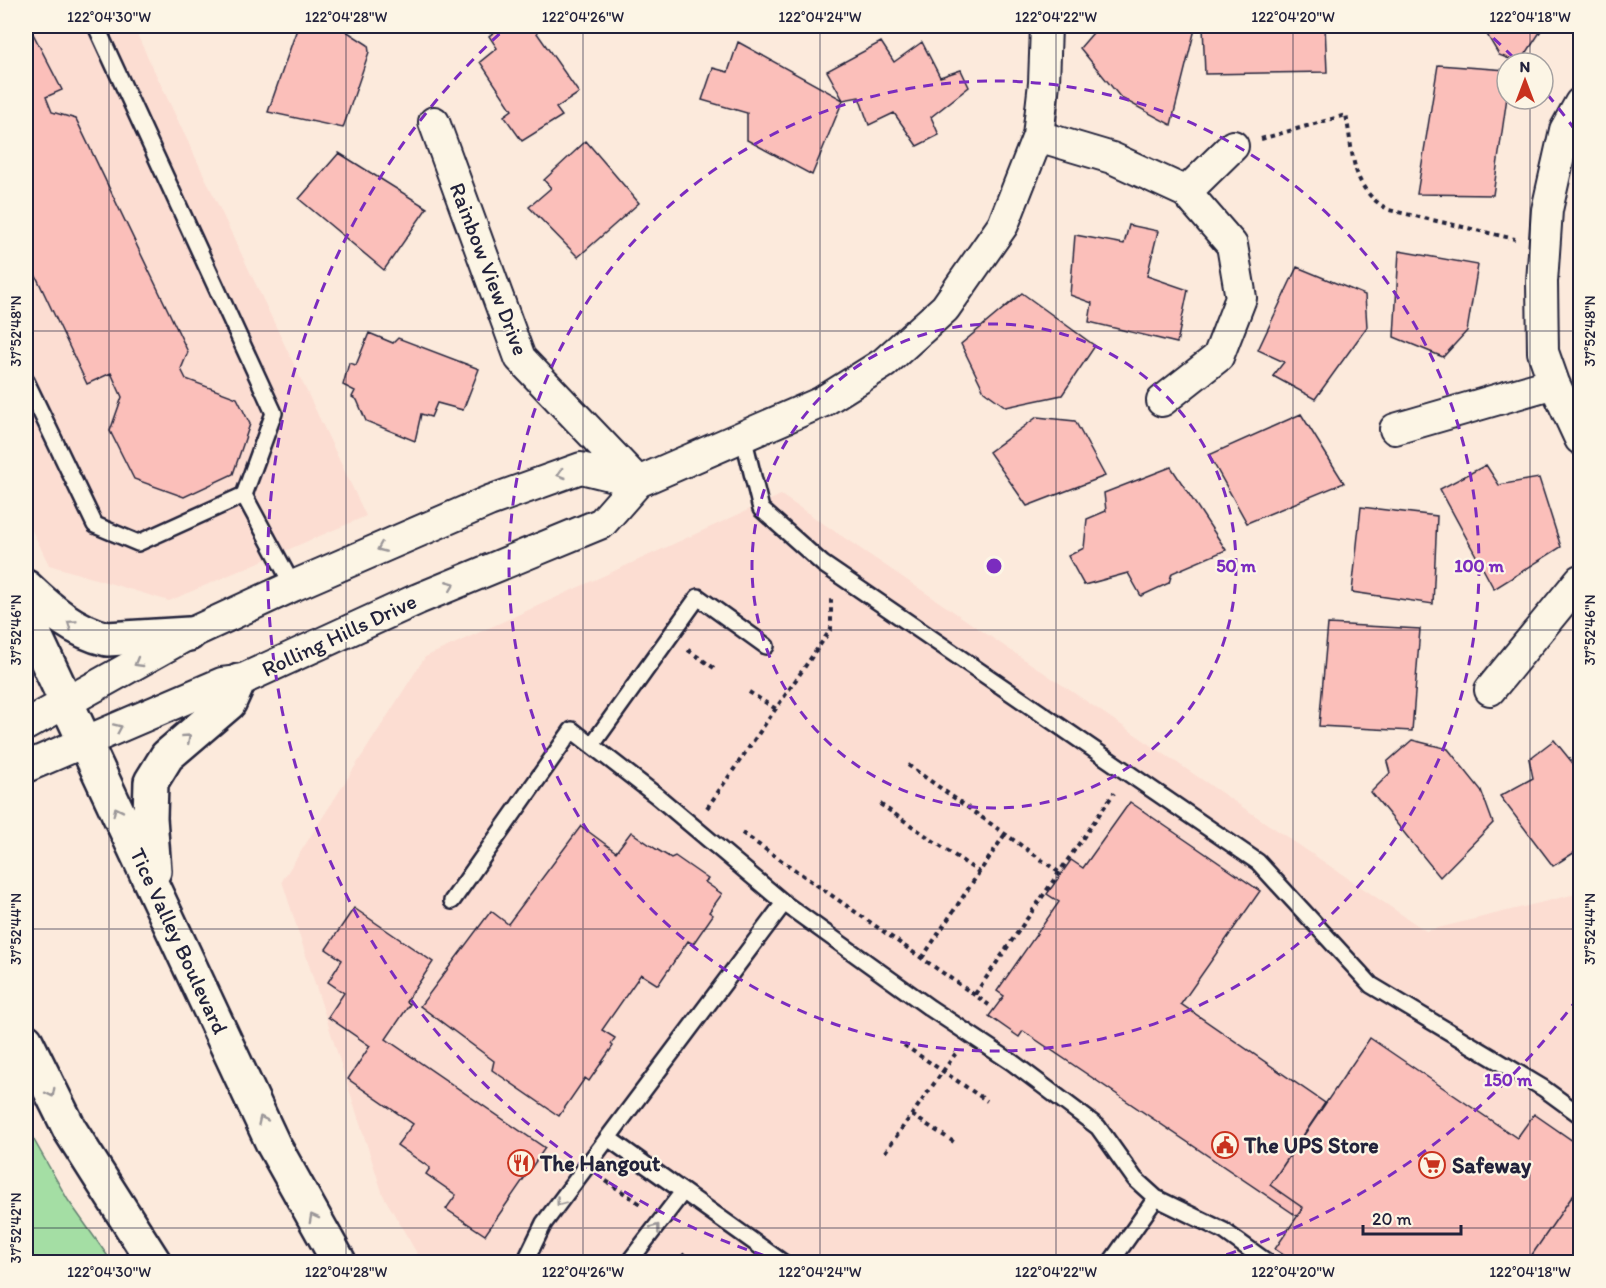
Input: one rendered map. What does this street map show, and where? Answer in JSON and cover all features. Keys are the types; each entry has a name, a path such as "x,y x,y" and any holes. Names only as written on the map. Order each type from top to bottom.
{"street":[{"name":"Rolling Hills Drive","path":"26,767 222,683 239,681 418,599 602,523 638,482 822,402 884,363 945,308 1003,225 1038,136 1044,83 1046,26"},
{"path":"1581,103 1565,130 1547,210 1543,352 1554,383 1581,439"},
{"name":"Rainbow View Drive","path":"434,122 520,358 638,482"},
{"path":"1038,136 1112,158 1186,192 1233,245 1241,297 1218,357 1162,401"},
{"path":"1186,192 1233,146"},
{"path":"1395,429 1554,383"},
{"path":"26,725 189,634 489,501 581,468 638,482"},
{"path":"1490,690 1581,580"},
{"path":"26,587 76,628 96,636 107,639 189,634"},
{"name":"Tice Valley Boulevard","path":"26,616 273,1144 339,1263"},
{"path":"155,888 150,818 151,782 167,756 229,703 239,681"},
{"path":"26,1041 70,1130 154,1263"}],"lane":[{"path":"26,381 95,525 138,543 244,495 274,413 96,26"},
{"path":"743,436 761,510 823,564 1258,862 1371,985 1543,1088 1581,1115"},
{"path":"244,495 293,586"},
{"path":"592,745 698,597 766,646"},
{"path":"452,901 572,730 657,796 784,903 930,1008 1013,1063 1098,1126 1135,1179 1156,1198 1224,1232 1267,1263"},
{"path":"525,1263 544,1223 784,903"},
{"path":"608,1138 782,1263"},
{"path":"629,1263 682,1193"},
{"path":"1111,1263 1156,1198"}],"path":[{"path":"1233,146 1346,115 1359,182 1371,200 1389,210 1545,246"},
{"path":"716,815 706,808 831,629 831,588"},
{"path":"669,638 717,670"},
{"path":"749,692 776,709"},
{"path":"908,765 1060,873"},
{"path":"975,994 1114,793"},
{"path":"880,804 980,873"},
{"path":"734,828 989,1005"},
{"path":"922,958 1005,834"},
{"path":"904,1045 987,1101"},
{"path":"885,1152 960,1047"},
{"path":"912,1115 957,1144"},
{"path":"603,1179 646,1208"},
{"path":"682,1254 690,1263"}],"shaded area":[{"path":"26,26 133,26 366,516 169,601 49,565 26,518"},
{"path":"781,495 1426,931 1580,893 1580,1262 422,1262 383,1195 282,881 425,657"}],"green space":[{"path":"26,1126 68,1200 112,1262 26,1262"}],"building":[{"path":"26,26 29,26 62,90 46,97 52,112 76,119 188,352 181,369 186,379 237,398 250,424 233,474 184,497 134,479 110,431 122,397 111,373 87,384 26,255 32,235 26,221"},
{"path":"298,26 343,29 368,45 369,52 343,128 268,112"},
{"path":"503,26 532,26 579,93 556,108 562,116 522,141 504,116 512,110 480,62 497,48 489,36"},
{"path":"1099,26 1184,26 1195,29 1171,125 1121,98 1080,48"},
{"path":"1203,26 1325,26 1327,72 1205,74"},
{"path":"1482,26 1544,26 1528,51 1497,51"},
{"path":"738,42 843,100 812,175 747,140 747,113 702,100 713,68 728,72"},
{"path":"881,42 894,62 922,42 940,77 961,70 969,87 931,117 939,135 917,146 894,113 869,125 859,97 843,100 827,71"},
{"path":"1438,65 1495,69 1495,111 1505,111 1493,195 1417,194"},
{"path":"586,141 639,203 578,257 529,207 551,188 544,180"},
{"path":"339,153 427,208 384,270 299,199"},
{"path":"1129,225 1158,231 1147,276 1188,290 1177,343 1089,322 1092,303 1070,295 1075,235 1124,244"},
{"path":"1399,251 1478,265 1467,331 1443,357 1394,337"},
{"path":"1297,267 1365,295 1367,327 1315,399 1273,376 1284,362 1258,350"},
{"path":"1022,293 1095,346 1062,395 1006,407 984,391 961,344"},
{"path":"369,333 393,343 398,338 479,369 463,410 437,403 431,417 421,414 415,441 366,421 357,400 352,397 355,391 343,385 349,363 356,365"},
{"path":"1301,414 1344,483 1247,523 1209,455"},
{"path":"1037,417 1075,421 1105,476 1027,506 989,452"},
{"path":"1486,465 1499,485 1539,478 1561,547 1494,589 1440,489"},
{"path":"1171,467 1226,550 1172,573 1169,583 1141,596 1128,573 1084,585 1068,556 1084,548 1087,519 1106,511 1104,493"},
{"path":"1361,507 1437,516 1433,604 1352,592"},
{"path":"1328,624 1420,629 1412,731 1319,726"},
{"path":"1412,740 1448,749 1481,790 1493,823 1440,877 1371,792 1390,773 1387,762"},
{"path":"1554,740 1580,772 1580,849 1553,866 1500,796 1533,778 1529,759"},
{"path":"1130,802 1260,891 1181,1004 1325,1103 1270,1185 1303,1208 1297,1216 1023,1031 1019,1037 989,1016 1004,996 997,991 1059,902 1047,894 1071,860 1083,868"},
{"path":"581,826 616,852 631,832 671,858 675,856 708,879 705,882 722,894 709,912 713,915 693,944 688,941 658,985 641,974 602,1030 615,1038 611,1044 613,1046 589,1081 585,1078 559,1116 492,1070 494,1061 420,1006 491,911 508,924"},
{"path":"354,908 433,962 406,1002 410,1004 386,1039 545,1148 485,1235 446,1209 456,1195 426,1174 430,1168 397,1145 413,1124 348,1079 370,1046 328,1017 344,993 328,982 342,960 326,949"},
{"name":"Safeway","path":"1370,1038 1517,1138 1534,1114 1580,1146 1580,1185 1527,1262 1339,1262 1330,1256 1325,1262 1294,1262 1275,1249 1303,1208 1270,1185"},
{"path":"1580,1185 1580,1262 1527,1262"}],"place":[{"name":"The UPS Store","path":"1225,1145"},
{"name":"The Hangout","path":"521,1163"},
{"name":"Safeway","path":"1432,1165"}]}
